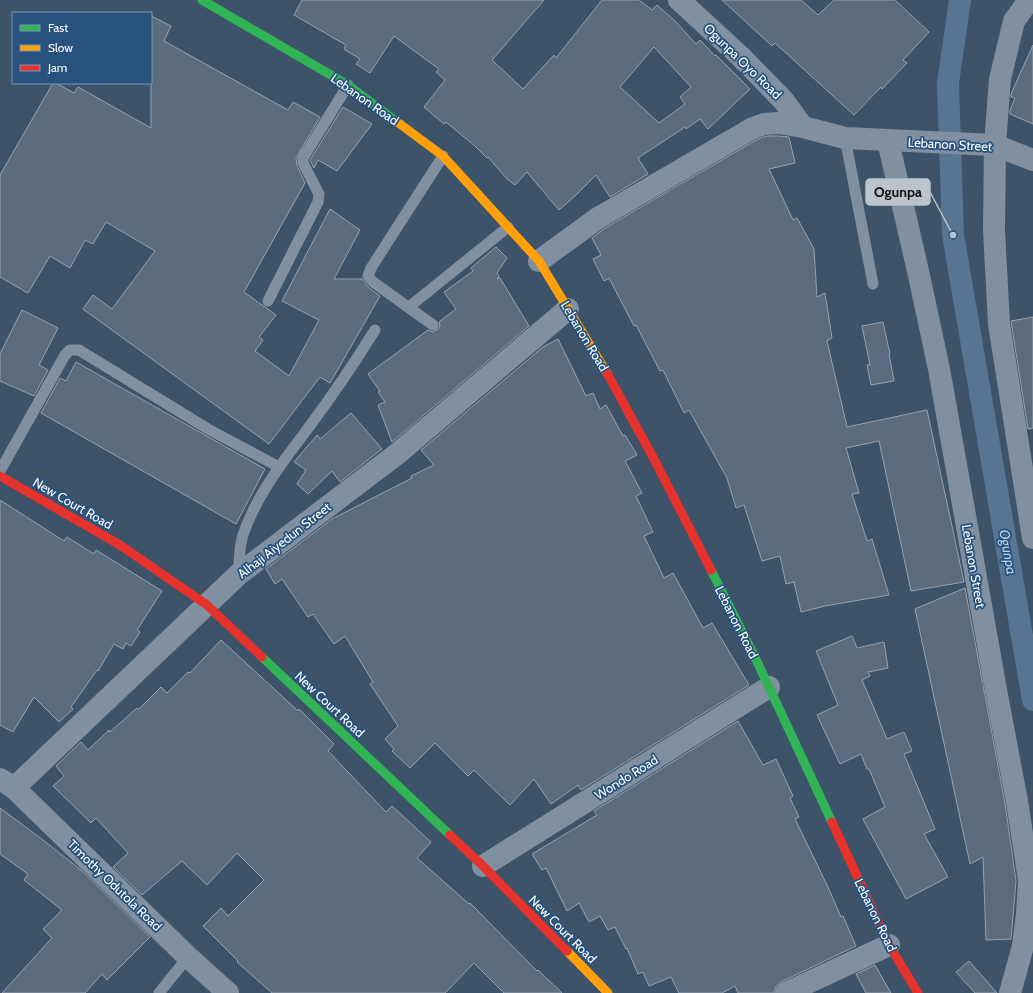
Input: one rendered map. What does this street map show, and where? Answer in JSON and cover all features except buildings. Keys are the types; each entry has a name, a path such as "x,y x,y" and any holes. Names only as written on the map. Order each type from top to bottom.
{"main road":[{"name":"Lebanon Road","path":"210,2 348,85 443,156 539,261 615,386 754,655 889,944 918,993"},
{"name":"New Court Road","path":"0,476 120,545 206,605 483,866 608,993"}],"street":[{"name":"Ogunpa Oyo Road","path":"679,0 746,61 783,100 803,127"},
{"path":"1029,0 1014,21 986,145 994,230 999,324 1033,538"},
{"path":"539,261 598,218 753,128 764,124 778,123 803,127"},
{"name":"Lebanon Street","path":"803,127 845,138 986,145 1033,160"},
{"name":"Lebanon Street","path":"896,141 918,271 939,369 1017,801 1029,880 1023,946 1010,993"},
{"name":"Alhaji Aiyedun Street","path":"7,784 239,574 397,454 568,309"},
{"name":"Wondo Road","path":"483,866 769,687"},
{"name":"Timothy Odutola Road","path":"7,784 188,957 228,993"},
{"path":"786,993 889,944"}],"lane":[{"path":"268,301 318,202 319,194 303,163 303,158 348,85"},
{"path":"845,138 872,284"},
{"path":"433,325 368,276 371,268 443,156"},
{"path":"408,307 508,227"},
{"path":"239,574 239,555 242,536 249,519 267,486 354,363 375,330"},
{"path":"0,471 65,355 70,350 79,350 208,429 279,467"},
{"path":"159,993 188,957"}],"waterway":[{"name":"Ogunpa","path":"960,0 948,83 953,235 1033,700"}],"traffic: fast":[{"path":"202,0 348,85 400,124"},
{"path":"711,570 754,655 832,822"},
{"path":"262,657 450,835"}],"traffic: slow":[{"path":"400,124 443,156 539,261 607,373"},
{"path":"567,951 608,993"}],"traffic: jam":[{"path":"607,373 654,459 711,570"},
{"path":"0,476 120,545 207,605 262,657"},
{"path":"832,822 889,945 918,993"},
{"path":"450,835 483,866 567,951"}],"place":[{"name":"Ogunpa","path":"953,235"}]}
